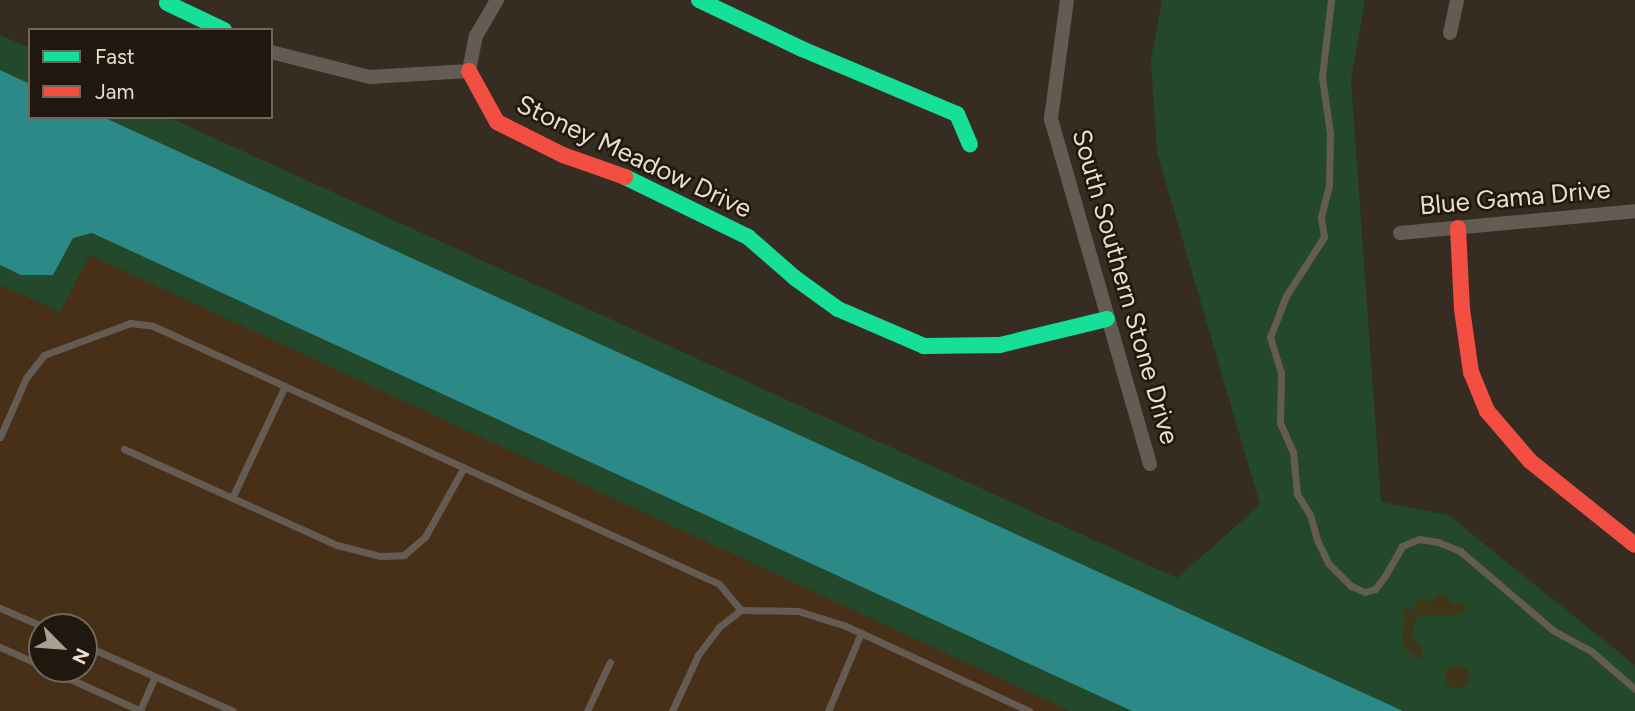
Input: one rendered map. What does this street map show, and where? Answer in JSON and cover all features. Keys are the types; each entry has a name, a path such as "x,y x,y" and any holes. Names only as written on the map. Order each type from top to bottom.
{"street":[{"path":"273,53 370,77 469,71 476,36 497,0"},
{"path":"699,0 802,49 957,114 970,144"},
{"name":"South Southern Stone Drive","path":"1067,0 1051,120 1150,464"},
{"path":"1450,33 1457,0"},
{"path":"167,4 220,28"},
{"name":"Stoney Meadow Drive","path":"469,71 498,122 563,155 633,180 748,237 794,278 838,309 924,346 1000,345 1107,319"},
{"name":"Blue Gama Drive","path":"1401,233 1635,211"},
{"path":"1458,228 1462,309 1471,372 1487,411 1530,461 1635,545"}],"lane":[{"path":"1331,0 1322,77 1330,132 1329,185 1321,218 1324,237 1286,296 1270,337 1281,373 1280,423 1293,452 1297,494 1310,514 1317,540 1328,563 1351,586 1365,592 1375,589 1402,546 1419,539 1438,542 1460,551 1554,631 1591,652 1635,689"},
{"path":"0,437 26,378 44,355 130,323 153,326 719,584 741,610"},
{"path":"232,498 285,386"},
{"path":"124,449 337,545 380,556 404,555 425,537 464,467"},
{"path":"0,608 28,620"},
{"path":"673,711 698,655 719,627 741,610 797,611 860,633 1029,711"},
{"path":"828,711 860,633"},
{"path":"0,648 28,660"},
{"path":"98,651 233,711"},
{"path":"587,711 610,662"},
{"path":"79,683 140,711 156,677"}],"shaded area":[{"path":"89,254 1070,711 0,711 0,285 60,312"}],"green space":[{"path":"1162,0 1365,0 1351,80 1381,502 1448,515 1635,665 1635,711 1070,711 90,255 60,312 0,285 0,35 28,47 28,119 172,119 1177,578 1260,505 1157,152 1151,60"}],"sand":[{"path":"1438,594 1446,595 1453,604 1463,602 1465,610 1456,615 1420,615 1416,619 1412,636 1423,649 1421,657 1417,659 1404,648 1402,633 1406,620 1402,613 1403,610 1415,609 1419,599 1431,602"},
{"path":"1457,665 1468,672 1469,677 1462,688 1457,689 1446,682 1445,677 1452,666"}],"water":[{"path":"0,70 28,83 28,119 107,119 1403,711 1132,711 92,233 73,238 53,275 21,275 0,265"}],"traffic: fast":[{"path":"699,0 802,49 957,114 970,144"},
{"path":"167,3 220,28"},
{"path":"625,177 748,237 795,278 838,309 924,346 1000,345 1107,319"}],"traffic: jam":[{"path":"469,71 497,122 563,155 625,177"},
{"path":"1458,228 1462,309 1471,372 1487,411 1530,461 1635,545"}]}
